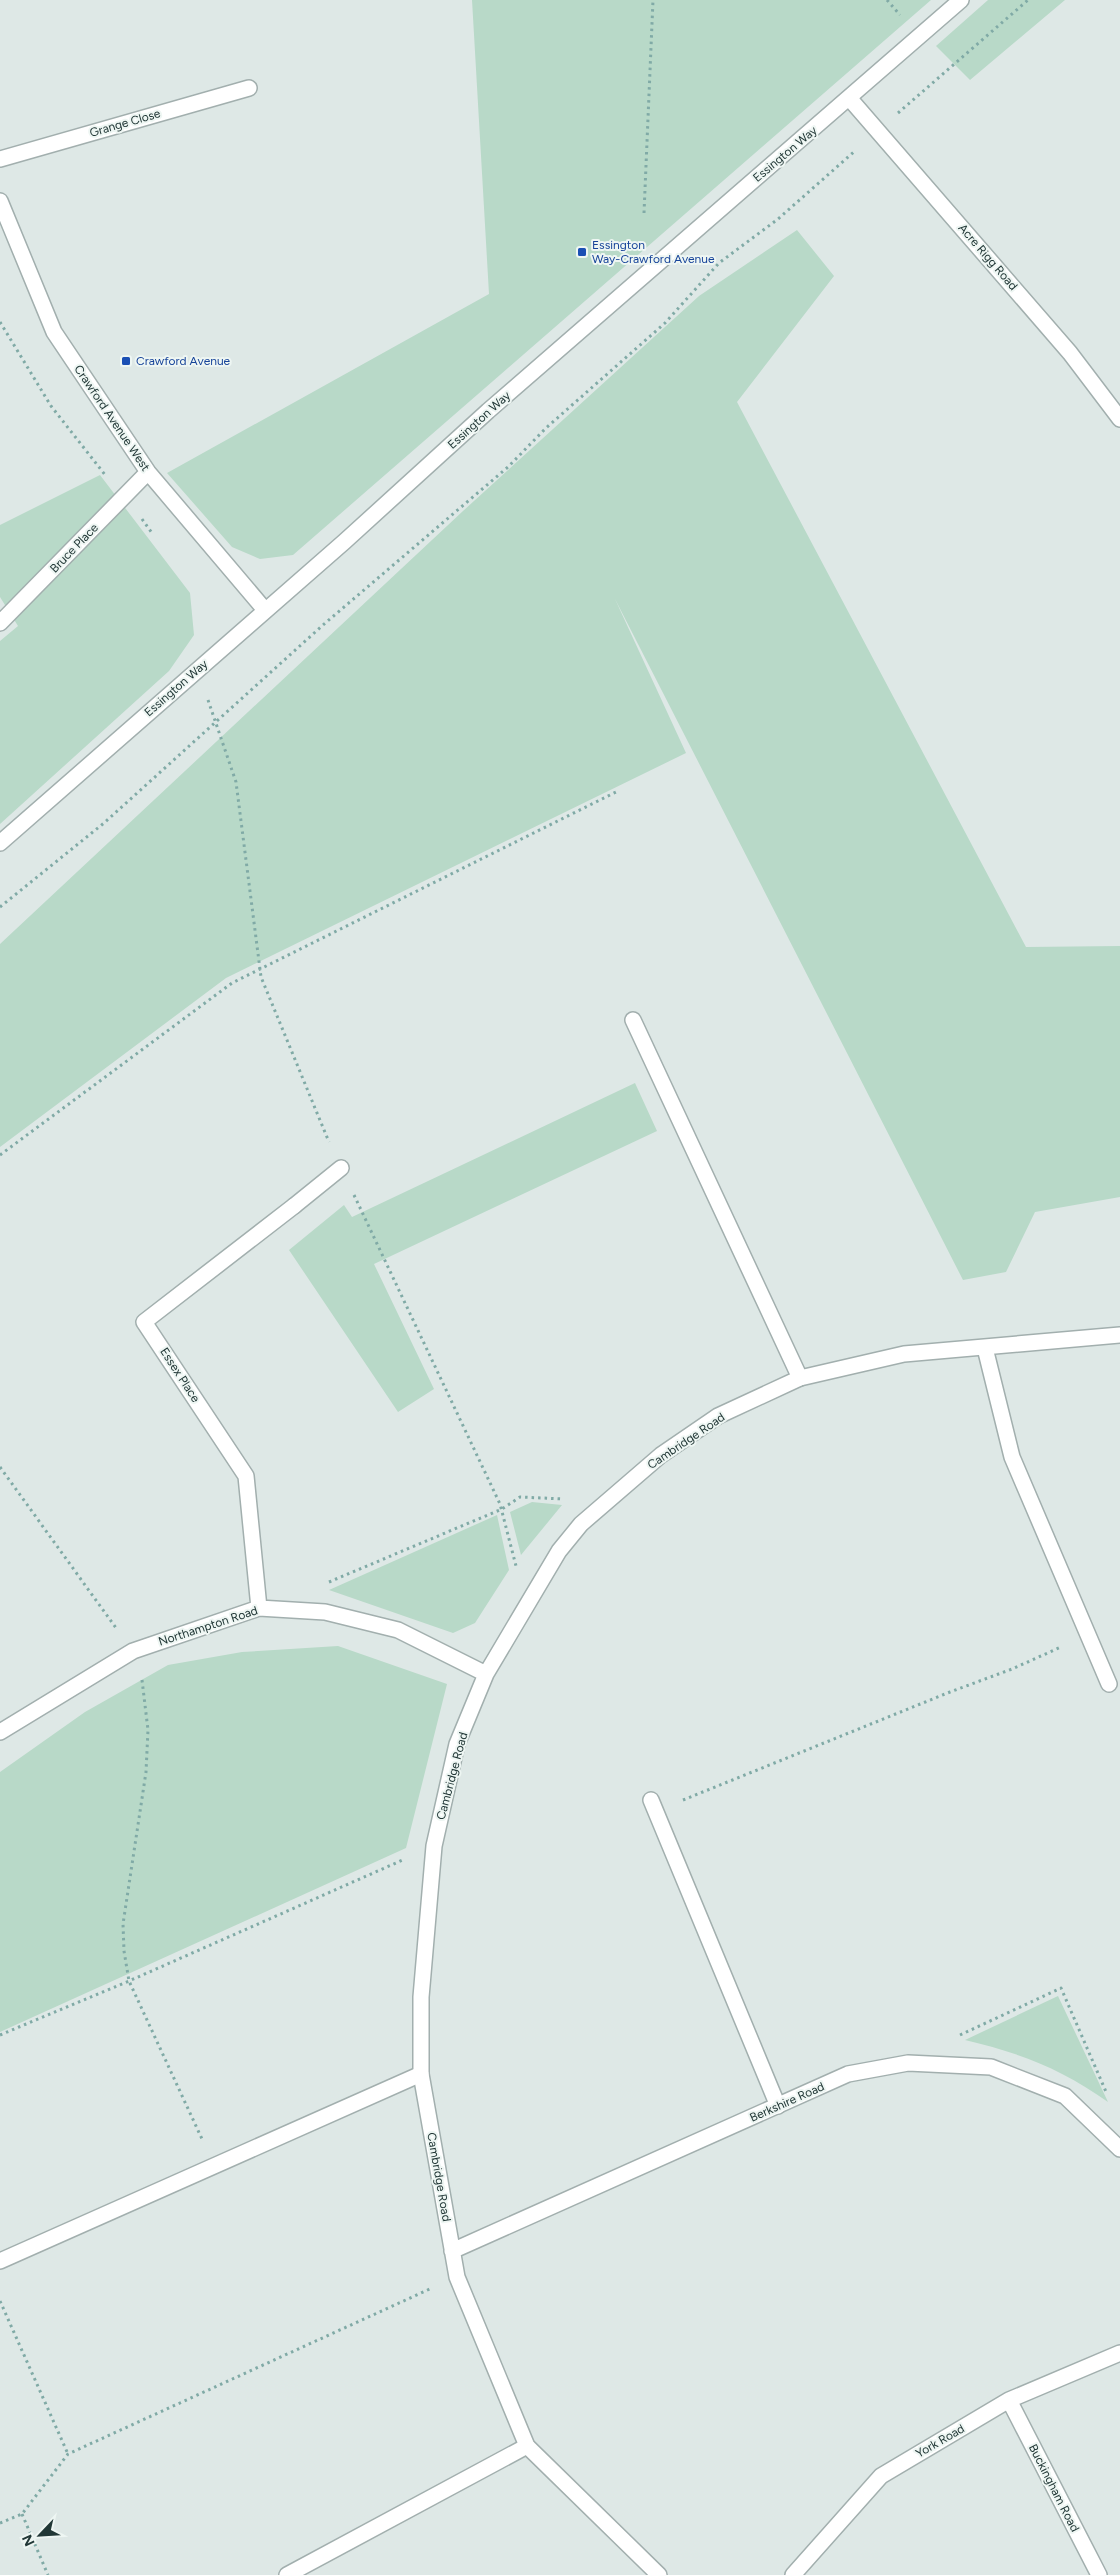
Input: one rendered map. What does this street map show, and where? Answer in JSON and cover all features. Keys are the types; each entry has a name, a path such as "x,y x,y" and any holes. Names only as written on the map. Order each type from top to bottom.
{"street":[{"name":"Essington Way","path":"0,843 496,405 962,0"},
{"name":"Grange Close","path":"0,159 249,88"},
{"name":"Acre Rigg Road","path":"850,99 1070,353 1120,419"},
{"name":"Crawford Avenue West","path":"0,201 54,332 148,472 265,610"},
{"name":"Bruce Place","path":"0,623 148,472"},
{"path":"633,1020 800,1378"},
{"name":"Essex Place","path":"259,1608 246,1476 144,1322 342,1168"},
{"name":"Cambridge Road","path":"659,2575 527,2446 457,2276 421,2074 421,1997 434,1846 457,1744 486,1674 559,1551 581,1524 661,1455 718,1416 800,1378 904,1354 1120,1335"},
{"path":"985,1348 1012,1456 1109,1684"},
{"name":"Northampton Road","path":"0,1732 133,1651 259,1608 325,1612 398,1630 486,1674"},
{"path":"653,1806 778,2106"},
{"name":"Berkshire Road","path":"452,2251 848,2074 908,2063 992,2066 1065,2096 1117,2146"},
{"path":"0,2261 421,2074"},
{"name":"York Road","path":"794,2575 880,2476 1009,2400 1120,2353"},
{"name":"Buckingham Road","path":"1009,2400 1100,2575"},
{"path":"286,2575 527,2446"}],"path":[{"path":"644,213 653,0"},
{"path":"0,907 104,823 323,625 508,467 546,428 665,323 719,263"},
{"path":"0,322 50,406 110,480"},
{"path":"140,518 152,533"},
{"path":"0,1156 232,983 618,791"},
{"path":"0,1467 133,1651 143,1682 148,1730 146,1772 122,1924 124,1951 129,1981 215,2167"},
{"path":"291,1610 304,1593 502,1509 520,1497 568,1500 598,1509"},
{"path":"653,1806 1012,1669 1087,1635"},
{"path":"0,2035 129,1981 434,1846"},
{"path":"937,2064 953,2038 1061,1988 1117,2117 1117,2146"},
{"path":"0,2523 22,2514 68,2454 457,2276"},
{"path":"0,2300 68,2454"},
{"path":"22,2514 48,2575"}],"green space":[{"path":"472,0 931,0 293,555 260,559 232,547 167,473 489,294"},
{"path":"988,0 1065,0 970,80 936,46"},
{"path":"797,230 834,276 737,402 1026,947 1120,946 1120,1197 1035,1212 1006,1272 963,1280 615,599 686,753 226,978 0,1147 0,944 463,511 699,296"},
{"path":"100,475 190,593 194,635 169,671 0,824 0,641 18,626 0,597 0,525"},
{"path":"635,1083 657,1131 374,1264 434,1389 398,1412 289,1250 344,1205 352,1217"},
{"path":"532,1502 562,1505 521,1555 510,1512"},
{"path":"497,1515 509,1570 475,1623 453,1633 329,1590"},
{"path":"338,1646 447,1684 406,1848 0,2032 0,1772 85,1712 168,1665 242,1652"},
{"path":"1058,1996 1108,2102 1057,2071 1022,2057 965,2040"}],"place":[{"name":"Essington Way-Crawford Avenue","path":"582,252"},
{"name":"Crawford Avenue","path":"126,361"}]}
